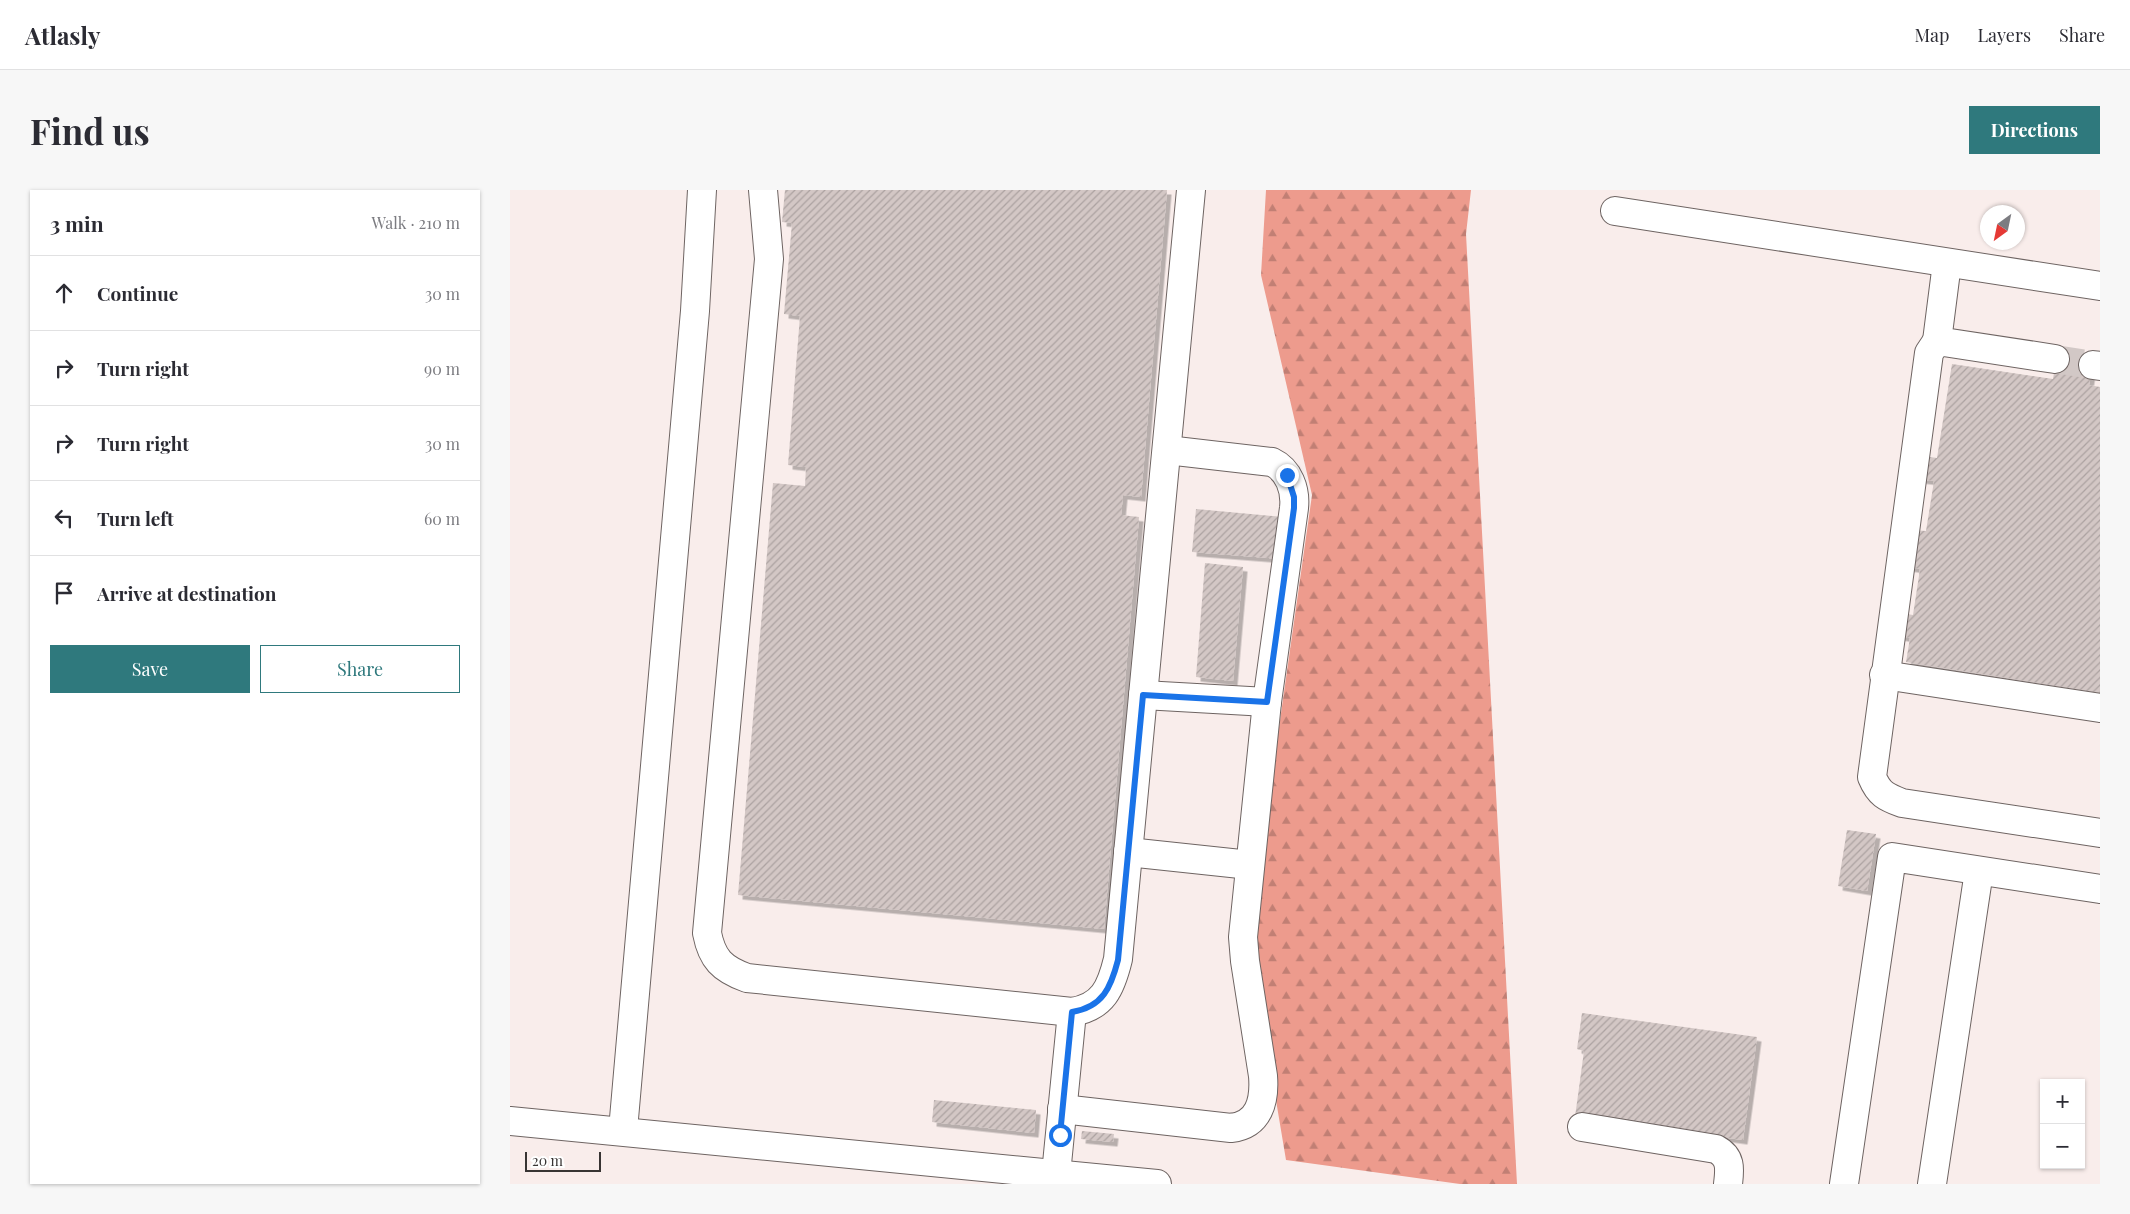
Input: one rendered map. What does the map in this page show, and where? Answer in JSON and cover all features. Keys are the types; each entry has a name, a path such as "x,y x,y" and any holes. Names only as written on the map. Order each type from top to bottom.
{"street":[{"path":"623,1130 695,310 702,190"},
{"path":"763,190 769,259 707,933 710,948 719,963 732,972 747,978 1072,1012 1085,1010 1095,1005 1102,997 1113,976 1118,960 1192,190"},
{"path":"1615,211 2100,286"},
{"path":"1947,262 1938,341 1929,353 1884,675 1872,777 1877,789 1888,798 1902,803 2100,833"},
{"path":"1938,341 2055,359"},
{"path":"1062,1109 1231,1128 1245,1125 1256,1117 1262,1104 1264,1087 1243,937 1267,702 1294,497 1284,470 1272,462 1167,450"},
{"path":"1884,675 2100,708"},
{"path":"1143,695 1267,702"},
{"path":"1128,852 1250,865"},
{"path":"1844,1184 1892,857 2100,889"},
{"path":"1932,1184 1979,871"},
{"path":"1056,1174 1072,1012"},
{"path":"510,1121 623,1130 1158,1184"},
{"path":"1582,1127 1716,1149 1724,1153 1728,1160 1730,1168 1728,1184"}],"green space":[{"path":"1266,190 1471,190 1466,234 1517,1184 1460,1184 1286,1160 1249,939 1312,495 1261,275"}],"building":[{"path":"785,190 1167,190 1141,497 1123,495 1121,515 1139,517 1104,929 738,895 773,483 805,486 806,467 788,465 800,316 784,314 792,223 782,222"},
{"path":"2057,354 2093,359 2089,385 2100,387 2100,693 1906,662 1910,638 1898,636 1901,613 1913,615 1920,569 1907,567 1912,530 1926,531 1934,481 1919,479 1923,456 1937,458 1952,364 2053,379"},
{"path":"1196,509 1284,517 1280,559 1192,552"},
{"path":"1205,563 1243,567 1233,681 1196,677"},
{"path":"1847,830 1876,834 1867,891 1838,886"},
{"path":"1582,1013 1757,1037 1743,1140 1575,1117 1584,1051 1577,1049"},
{"path":"934,1100 1036,1110 1034,1133 932,1122"},
{"path":"1082,1131 1114,1134 1113,1142 1081,1139"}],"tunnel":[{"path":"2055,359 2093,365"}],"route":[{"path":"1060,1135 1072,1012 1085,1010 1095,1005 1109,986 1118,960 1143,695 1267,702 1295,502 1287,475"}]}
